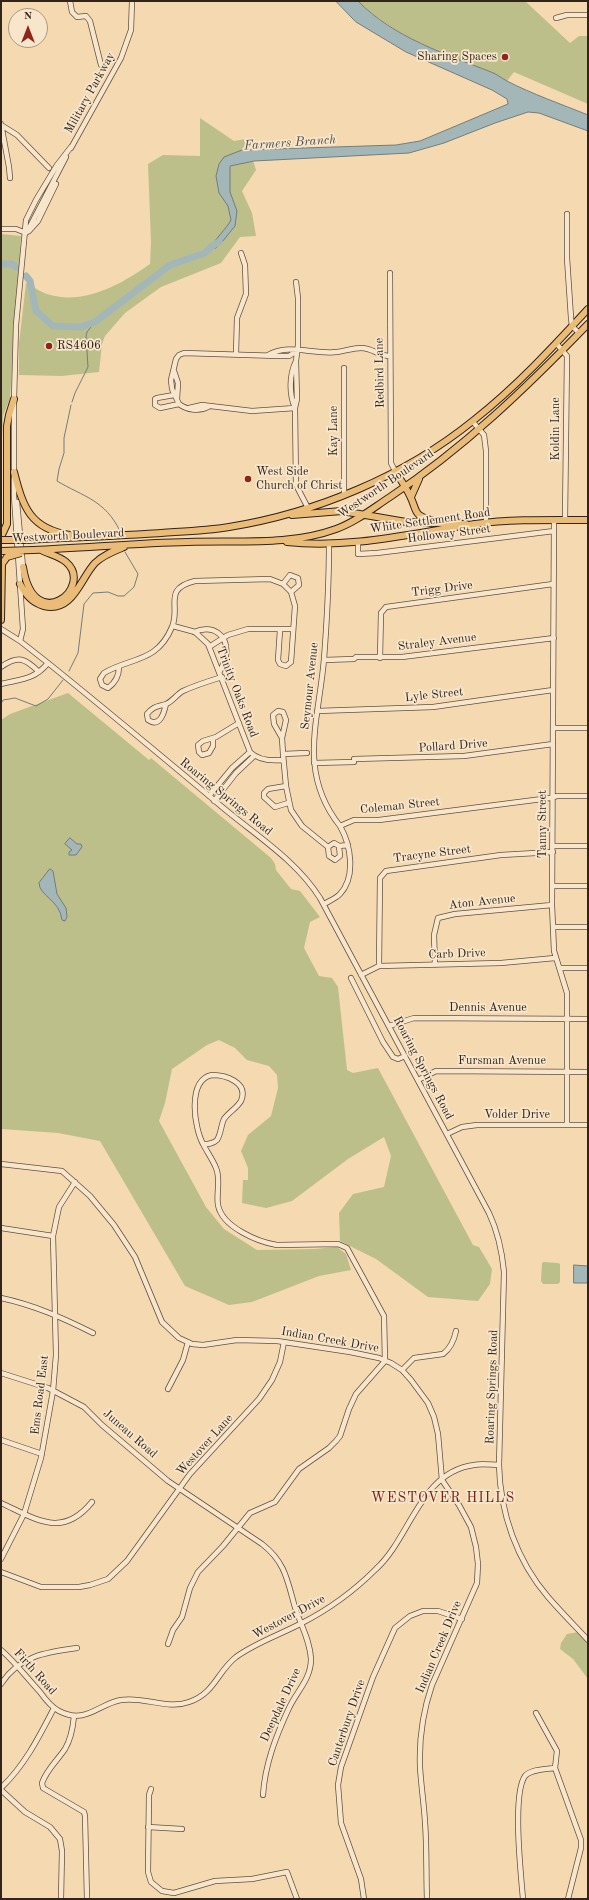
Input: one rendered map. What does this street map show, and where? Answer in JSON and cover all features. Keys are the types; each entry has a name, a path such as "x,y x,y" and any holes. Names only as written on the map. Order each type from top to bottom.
{"main road":[{"name":"Westworth Boulevard","path":"1,540 153,534 209,530 236,526 281,516 308,508 344,494 418,459 473,422 504,395 556,344 588,309"},
{"name":"Westworth Boulevard","path":"2,551 154,543 275,540 322,534 346,525 406,487 479,430 516,397 588,324"},
{"path":"1,537 7,524 7,426 14,399"},
{"path":"395,471 406,487 411,497 412,506 417,513 423,517 444,523"},
{"path":"14,472 20,494 32,518 42,526 51,530 81,537"},
{"path":"411,497 415,484 421,475"},
{"path":"281,516 337,511 364,514 406,522 475,524"},
{"name":"White Settlement Road","path":"275,540 329,543 358,542 397,538 475,524 554,520 588,520"},
{"path":"209,530 210,541"},
{"path":"153,534 154,543"},
{"path":"20,584 35,604 47,607 59,606 71,598 89,569 96,562 111,552 131,544"},
{"path":"1,620 2,564 7,557 36,550 57,557 67,563 70,567 73,584 68,595 58,601 47,603 38,599 30,592 25,582 23,567"}],"street":[{"path":"70,1 72,12 77,17 86,16 90,21 101,65"},
{"name":"Military Parkway","path":"26,233 71,147 121,58 131,30 132,1"},
{"path":"556,18 567,15 588,15"},
{"path":"1,125 17,135 49,168"},
{"path":"1,125 10,178"},
{"name":"Military Parkway","path":"26,233 56,184 71,147"},
{"path":"567,214 567,258 572,326 579,333"},
{"path":"1,229 16,229 26,233 16,325 14,399 14,496 23,629 20,641"},
{"path":"236,354 236,318 245,301 246,294 245,265 241,253"},
{"name":"Redbird Lane","path":"390,273 391,464 395,471"},
{"path":"296,282 298,317 298,345 296,350 297,400 295,408 296,485 308,508"},
{"path":"556,344 562,350"},
{"path":"295,408 252,411 220,406 208,407 199,410 189,408 177,400 171,385 176,359 179,355 184,353 289,356 296,350 336,352 360,348 371,349 379,355 390,356"},
{"name":"Koldin Lane","path":"562,350 567,356 565,520"},
{"name":"Kay Lane","path":"344,368 344,494"},
{"path":"473,422 484,435 486,451 486,523"},
{"path":"14,472 23,567"},
{"name":"Tanny Street","path":"554,520 552,905 555,958 560,968 567,993 567,1125"},
{"name":"Holloway Street","path":"358,542 358,554 376,554 554,531"},
{"name":"Seymour Avenue","path":"329,543 329,575 324,660 313,752 320,792 330,813 340,826"},
{"path":"283,584 290,575 298,578 299,585 291,592"},
{"path":"119,667 119,672 113,685 108,688 102,685 100,679 104,673 154,652 173,626 175,595 178,590 187,583 217,579 270,579 283,584 291,592 295,606 291,662 286,666 280,664 278,660 280,630"},
{"name":"Trigg Drive","path":"380,658 381,613 386,607 553,584"},
{"name":"Trinity Oaks Road","path":"173,626 194,632 210,647 252,754 268,760 283,760"},
{"path":"194,632 204,628 215,630 223,638 226,647 226,657 220,671"},
{"path":"210,647 228,635 248,629 293,629"},
{"name":"Roaring Springs Road","path":"1,630 20,641 48,663 214,801 292,863 312,885 324,904 489,1212 501,1246 504,1272 499,1465 501,1494 506,1517 512,1535 525,1563 548,1597 588,1640"},
{"name":"Straley Avenue","path":"324,660 354,659 356,657 402,657 554,638"},
{"path":"1,667 10,660 19,659 31,664 39,672"},
{"path":"1,684 23,681 39,672 48,663"},
{"path":"166,704 162,718 157,722 151,722 148,720 147,714 152,708 158,705 166,704 182,692 196,685 222,677"},
{"name":"Lyle Street","path":"318,711 433,707 553,690"},
{"path":"282,738 273,720 273,715 278,711 284,712 286,717 282,738 288,803 296,820 328,847 329,856 336,860 340,856 339,846"},
{"path":"213,738 239,723"},
{"path":"553,728 588,728"},
{"name":"Pollard Drive","path":"314,762 464,756 553,744"},
{"path":"283,754 307,753"},
{"path":"209,796 232,768 252,754"},
{"path":"214,801 252,754"},
{"path":"286,786 268,789 264,793 264,798 275,807 288,803"},
{"name":"Coleman Street","path":"340,826 354,820 379,820 553,797 588,796"},
{"path":"324,904 340,894 346,884 349,873 348,845 340,826"},
{"path":"328,847 334,843 339,846 348,845"},
{"path":"553,846 588,846"},
{"name":"Tracyne Street","path":"379,966 380,878 386,870 501,855 553,852"},
{"path":"552,886 588,886"},
{"name":"Aton Avenue","path":"435,965 434,935 438,918 455,914 552,905"},
{"path":"553,927 588,928"},
{"name":"Carb Drive","path":"361,975 379,966 502,963 555,958"},
{"path":"560,968 588,968"},
{"path":"350,978 393,1058 398,1059 405,1056"},
{"name":"Dennis Avenue","path":"389,1026 414,1018 588,1019"},
{"name":"Fursman Avenue","path":"418,1080 436,1071 588,1072"},
{"path":"168,1644 172,1633 182,1617 192,1581 198,1572 250,1513 276,1502 298,1469 329,1448 336,1441 340,1436 348,1409 356,1394 385,1361 384,1316 380,1306 347,1248 338,1244 267,1244 234,1227 224,1218 218,1207 217,1168 202,1144 195,1121 195,1099 198,1086 202,1079 208,1076 225,1076 233,1079 239,1085 242,1092 240,1101 225,1118 217,1139 212,1143 202,1144"},
{"name":"Volder Drive","path":"447,1134 462,1127 474,1126 588,1125"},
{"name":"Indian Creek Drive","path":"1,1164 56,1169 62,1171 75,1182 102,1209 135,1257 162,1322 173,1333 188,1342 203,1345 237,1340 284,1342 350,1352 385,1361 402,1370 428,1404 434,1417 438,1434 442,1480 459,1505 471,1527 478,1564 477,1583 426,1701 420,1767 425,1822 427,1899"},
{"name":"Ems Road East","path":"1,1559 24,1514 42,1454 53,1391 56,1355 53,1236 59,1207 75,1182"},
{"path":"1,1228 53,1236"},
{"path":"1,1298 55,1314 93,1334"},
{"path":"402,1370 414,1358 438,1355 447,1351 454,1341 456,1331"},
{"path":"168,1389 183,1360 188,1342"},
{"name":"Westover Lane","path":"1,1572 41,1587 65,1588 90,1586 108,1579 130,1557 190,1474 259,1399 272,1380 280,1362 284,1342"},
{"name":"Juneau Road","path":"1,1373 53,1391 84,1407 102,1425 180,1488 238,1527"},
{"path":"1,1440 42,1454"},
{"name":"Westover Drive","path":"74,1716 85,1716 120,1700 130,1699 179,1704 190,1702 208,1692 227,1666 236,1658 334,1604 378,1568 398,1541 426,1495 442,1480 451,1473 473,1465 499,1465"},
{"path":"1,1503 44,1522 65,1522 79,1517 92,1502"},
{"name":"Deepdale Drive","path":"238,1527 272,1552 280,1562 285,1572 309,1647 310,1659 308,1674 289,1708 270,1753 264,1781 263,1795"},
{"name":"Canterbury Drive","path":"364,1899 361,1879 340,1823 338,1785 341,1767 374,1677 395,1628 410,1616 423,1611 438,1611 462,1619"},
{"path":"1,1684 17,1667 30,1658 47,1652 77,1648"},
{"name":"Firth Road","path":"1,1650 54,1708"},
{"path":"61,1899 62,1851 60,1839 50,1827 25,1812 1,1789 20,1768 54,1708 68,1715 74,1716 69,1741 64,1750 51,1766 42,1783 44,1788 84,1812 87,1899"},
{"path":"536,1713 557,1751 555,1768 580,1840 581,1848 568,1899"},
{"path":"523,1899 520,1867 518,1808 521,1786 525,1777 532,1771 555,1768"},
{"path":"151,1789 149,1795 148,1828 149,1877 153,1885 162,1891 174,1893 216,1881 252,1879 286,1872 297,1899"},
{"path":"148,1828 182,1829"}],"green space":[{"path":"358,1 525,1 570,43 579,36 588,36 588,104 514,72 507,81 438,52 389,26"},
{"path":"200,118 234,141 246,139 256,170 242,191 252,213 256,236 240,237 221,263 161,287 125,313 105,336 102,344 99,372 62,376 19,375 19,344 26,283 47,294 61,297 88,295 102,291 127,279 150,264 151,242 148,164 163,155 200,156"},
{"path":"1,234 21,236 10,398 3,416 1,460"},
{"path":"68,693 149,760 151,758 271,858 275,864 276,870 291,889 300,891 320,917 310,922 304,948 319,976 332,978 338,987 347,1070 353,1073 378,1068 473,1245 479,1247 492,1269 490,1284 478,1301 428,1297 376,1259 340,1241 339,1213 353,1194 384,1187 391,1156 384,1137 348,1159 292,1201 266,1208 242,1203 243,1180 248,1180 248,1168 241,1151 248,1135 271,1116 278,1088 277,1075 269,1066 247,1060 235,1048 219,1040 207,1045 172,1069 165,1103 159,1121 206,1207 224,1229 257,1250 337,1247 346,1254 351,1270 319,1276 252,1302 229,1305 185,1286 100,1141 58,1133 1,1129 1,720 10,714"},
{"path":"543,1262 560,1264 560,1282 558,1284 543,1284 541,1281"},
{"path":"579,1632 588,1642 588,1679 573,1659 560,1649 561,1643 567,1634"}],"shaded area":[{"path":"336,1 358,1 372,14 403,35 493,73 536,95 588,115 588,131 539,113 528,112 444,143 409,153 254,161 230,166 230,192 237,211 235,226 216,248 211,248 231,220 228,206 219,193 216,176 219,164 224,157 242,150 396,145 420,141 508,104 507,99 492,90 406,52 356,22"},
{"path":"70,838 77,844 81,844 82,847 76,855 69,855 69,852 72,850 65,844"},
{"path":"50,869 53,871 57,894 66,908 67,917 65,921 62,920 58,908 40,888 39,883"},
{"path":"574,1265 588,1266 588,1283 574,1283"}],"waterway":[{"name":"Farmers Branch","path":"26,276 30,281 36,311 53,326 81,327 95,322 170,265 205,253 219,242"},
{"name":"Farmers Branch","path":"1,264 12,264 16,267"},
{"path":"72,402 88,367 86,336 87,332 95,322"},
{"path":"71,405 64,438 64,453 57,481 93,500 101,506 108,512 120,531"},
{"path":"69,671 78,653 84,604 93,593 108,592 118,596 124,596 134,587 138,574 125,552"},
{"path":"1,704 3,700 15,698 36,706 48,699 63,680"}],"place":[{"name":"Sharing Spaces","path":"505,57"},
{"name":"RS4606","path":"49,346"},
{"name":"West Side Church of Christ","path":"248,479"}],"district":[{"name":"WESTOVER HILLS","path":"443,1498"}]}
